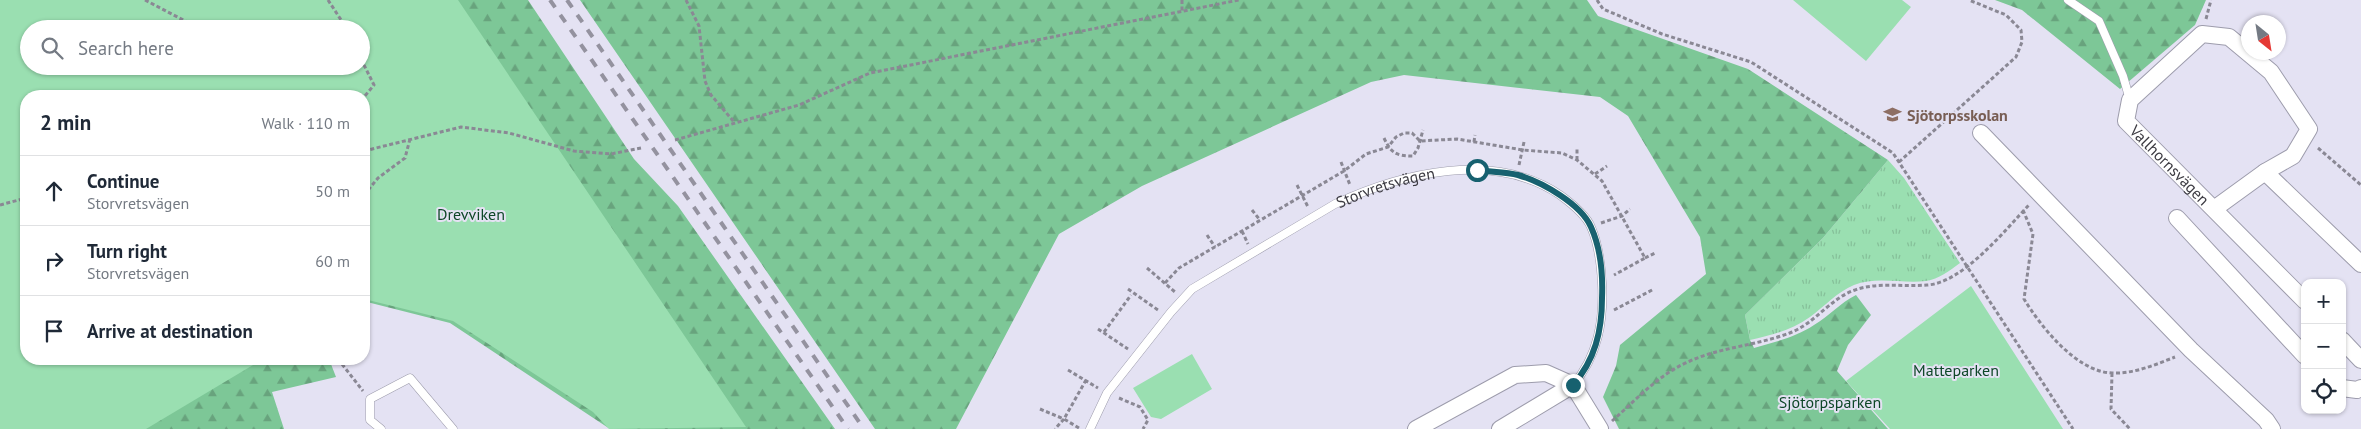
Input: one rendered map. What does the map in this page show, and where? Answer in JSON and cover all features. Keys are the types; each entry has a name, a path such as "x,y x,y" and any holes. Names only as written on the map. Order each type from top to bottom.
{"street":[{"name":"Vallhornsvägen","path":"2214,209 2265,172 2293,156 2308,129 2271,72 2229,37 2202,34 2130,100 2126,121 2301,297"},
{"path":"1981,133 2191,350 2266,420 2272,429"},
{"path":"2265,172 2361,264"},
{"name":"Vallhornsvägen","path":"2177,218 2301,352"},
{"path":"2346,344 2361,360"},
{"path":"1416,429 1515,375 1546,373 1573,385 1605,426"},
{"name":"Storvretsvägen","path":"1500,429 1573,385"},
{"path":"2346,389 2357,390 2361,388"}],"lane":[{"path":"2068,0 2099,21 2123,76 2130,100"},
{"name":"Storvretsvägen","path":"1090,429 1107,393 1167,316 1204,280 1312,216 1354,195 1399,182 1450,171 1477,170 1517,175 1554,191 1568,200 1591,226 1601,262 1602,316 1597,346 1584,372 1573,385"},
{"path":"381,429 370,420 370,399 410,378 454,429"}],"path":[{"path":"146,0 183,20"},
{"path":"328,0 341,20"},
{"path":"686,0 699,26 705,81 711,95 735,123"},
{"path":"1182,0 1182,11"},
{"path":"675,140 798,105 870,72 1239,0"},
{"path":"1597,0 1603,9 1662,34 1751,62 1893,153 2073,429"},
{"path":"1899,162 2016,57 2022,42 2021,30 2006,15 1969,0"},
{"path":"369,90 374,84 370,75"},
{"path":"370,149 410,138 461,128 509,133 574,151 611,154 641,148"},
{"path":"2308,129 2318,150 2361,184"},
{"path":"1384,138 1390,151 1400,156 1413,156 1418,148 1423,130"},
{"path":"1474,142 1475,135"},
{"path":"370,188 378,178 404,158 410,138"},
{"path":"1517,175 1524,142"},
{"path":"1165,283 1179,268 1344,171 1366,154 1388,147"},
{"path":"1577,148 1577,160"},
{"path":"1341,162 1354,195"},
{"path":"1595,174 1607,166"},
{"path":"1297,186 1312,216"},
{"path":"1605,426 1666,372 1691,360 1792,332 1814,321 1841,298 1854,290 1870,286 1929,285 1945,281 1996,240 2039,193"},
{"path":"0,205 20,200"},
{"path":"1591,226 1622,216 1630,209"},
{"path":"1252,210 1260,220"},
{"path":"2023,210 2033,234 2024,300 2037,320 2058,343 2090,368 2112,373 2148,368 2191,350"},
{"path":"1207,234 1214,247"},
{"path":"1645,258 1655,254"},
{"path":"1147,268 1183,299"},
{"path":"1128,288 1167,316"},
{"path":"1602,316 1654,289"},
{"path":"1104,332 1131,295"},
{"path":"1098,329 1137,356"},
{"path":"343,365 370,399"},
{"path":"2112,373 2111,410 2130,429"},
{"path":"1055,429 1064,419 1086,380"},
{"path":"1040,409 1064,419 1080,429"}],"green space":[{"name":"Drevviken","path":"0,0 528,0 634,159 678,206 835,429 610,429 450,323 370,303 370,134 434,119 370,40 370,20 20,20 20,75 119,75 268,90 20,90 20,365 331,365 336,377 272,392 284,429 0,429"},
{"name":"Drevviken","path":"0,0 458,0 746,427 609,429 593,412 453,321 370,300 370,90 20,90 20,365 253,365 146,429 0,429"},
{"name":"Sjötorpsparken","path":"580,0 1587,0 1598,16 1748,69 1888,160 1823,238 1745,315 1750,340 1754,348 1800,333 1856,295 1871,315 1848,345 1837,371 1888,429 1619,429 1603,397 1616,366 1620,345 1706,274 1700,237 1628,116 1600,97 1404,75 1371,82 1142,186 1059,234 956,429 875,429"},
{"path":"1793,0 1902,0 1911,7 1866,61"},
{"path":"1995,0 2206,0 2195,25 2120,89 2022,10"},
{"path":"1888,160 1904,178 1960,263 1940,277 1931,280 1917,282 1872,281 1854,285 1842,291 1810,317 1789,329 1750,340 1745,315 1823,238"},
{"name":"Matteparken","path":"1971,286 2063,429 1890,429 1846,381"},
{"path":"1192,354 1212,389 1161,419 1151,417 1133,388"}],"railway":[{"path":"550,0 848,429"},
{"path":"567,0 864,429"}],"place":[{"name":"Sjötorpsskolan","path":"1893,115"}],"route":[{"path":"1477,170 1517,175 1532,180 1568,200 1591,226 1601,262 1602,316 1597,346 1584,372 1573,385"}]}
